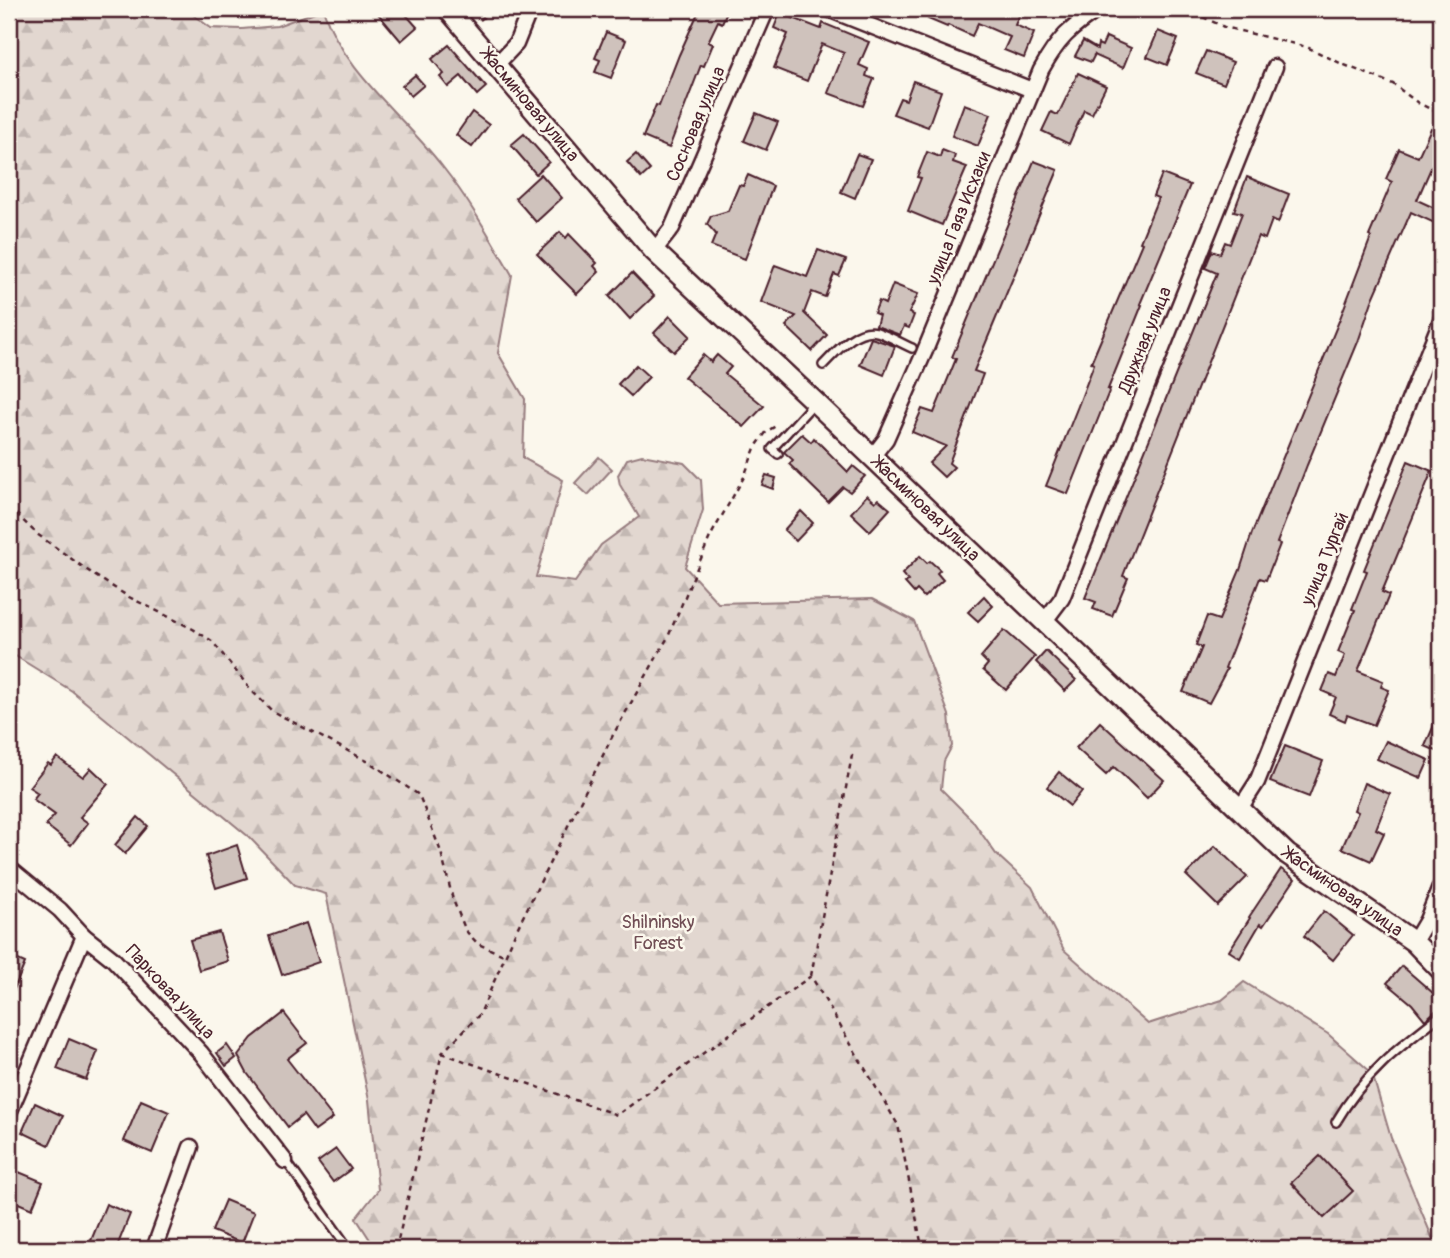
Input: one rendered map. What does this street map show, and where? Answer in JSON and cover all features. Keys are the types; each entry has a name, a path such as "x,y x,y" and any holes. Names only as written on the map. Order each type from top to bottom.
{"street":[{"name":"Жасминовая улица","path":"448,9 654,251 1297,863 1414,942 1441,970"},
{"path":"496,65 516,44 530,9"},
{"name":"Сосновая улица","path":"654,251 672,228 767,9"},
{"path":"828,9 1032,90"},
{"name":"улица Гаяз Исхаки","path":"872,457 886,439 919,365 1032,90 1054,46 1079,22 1099,9"},
{"name":"Дружная улица","path":"1044,622 1062,598 1275,68"},
{"name":"улица Тургай","path":"1239,810 1256,782 1441,320"},
{"name":"Парковая улица","path":"9,868 113,959 201,1053 285,1161"},
{"path":"1414,942 1427,920 1441,885"},
{"path":"9,1113 84,936"},
{"path":"153,1249 191,1147"}],"lane":[{"path":"1066,9 1079,22"},
{"path":"823,365 841,346 867,332 876,332 912,348"},
{"path":"778,454 772,449 815,402"},
{"path":"1336,1122 1350,1097 1388,1056 1441,1015"},
{"path":"285,1161 349,1249"}],"path":[{"path":"423,13 429,9"},
{"path":"1188,10 1224,27 1307,47 1393,84 1418,103 1441,114"},
{"path":"396,1249 442,1053 480,1014 515,933 613,735 668,637 709,537 744,477 754,448 767,430 781,423 799,420"},
{"path":"9,507 37,534 94,575 129,597 212,641 251,690 272,711 369,762 419,795 441,852 453,900 466,930 478,944 506,956"},
{"path":"853,750 811,976 898,1125 922,1247 920,1249"},
{"path":"442,1053 617,1115 811,976"}],"green space":[{"name":"Shilninsky Forest","path":"9,9 185,9 211,28 242,29 277,26 323,9 333,32 359,73 452,179 512,275 498,353 525,399 523,458 563,480 536,577 575,582 601,545 639,517 620,485 618,475 627,459 642,455 684,463 701,480 703,510 685,567 718,603 872,599 914,621 949,715 952,746 944,761 941,789 972,820 996,854 1032,887 1064,950 1148,1024 1222,1000 1244,982 1328,1034 1372,1073 1391,1138 1437,1249 376,1249 356,1218 378,1190 369,1100 326,894 295,885 249,837 72,691 9,652"},
{"path":"599,457 612,469 588,495 575,483"}],"building":[{"path":"374,9 401,9 417,27 401,41"},
{"path":"689,9 728,9 722,23 718,21 708,42 713,44 704,66 701,65 669,148 643,137 698,13"},
{"path":"932,9 1014,9 1021,11 1015,25 1034,33 1024,58 1004,50 1010,37 978,23 972,36 928,19"},
{"path":"780,13 821,29 823,23 869,42 859,65 868,69 866,76 874,79 863,106 828,93 844,53 822,44 807,81 774,68 788,34 774,28"},
{"path":"1158,31 1178,39 1167,65 1147,57"},
{"path":"606,32 626,40 611,78 595,72 600,60 595,58"},
{"path":"1106,37 1131,48 1123,68 1094,55 1091,62 1075,56 1083,41 1097,49 1098,44 1102,46"},
{"path":"449,45 486,87 477,95 461,76 448,87 440,77 444,74 432,59"},
{"path":"1206,51 1233,62 1224,84 1196,73"},
{"path":"1078,73 1106,86 1092,114 1084,110 1069,144 1042,131 1051,112 1058,115"},
{"path":"415,75 424,85 411,96 402,86"},
{"path":"913,81 941,91 928,127 893,114 900,98 906,100"},
{"path":"964,104 991,114 978,146 952,136"},
{"path":"472,112 489,125 472,147 456,135"},
{"path":"756,113 778,122 766,150 744,141"},
{"path":"1431,128 1441,132 1441,145 1417,200 1441,211 1441,226 1411,212 1372,301 1307,465 1266,580 1260,578 1225,668 1227,669 1209,703 1183,692 1202,647 1196,645 1207,616 1219,620 1240,570 1252,533 1339,321 1371,237 1369,236 1392,182 1386,179 1399,149 1418,157"},
{"path":"524,134 549,162 536,174 511,145"},
{"path":"942,150 955,155 953,162 967,167 942,225 908,211 921,178 917,177 927,152 940,157"},
{"path":"636,154 650,170 641,178 627,162"},
{"path":"857,154 871,159 855,198 841,192"},
{"path":"1034,161 1058,170 974,371 983,374 949,463 954,467 944,477 929,463 946,446 912,432 922,409 934,413 956,359 952,357"},
{"path":"541,174 562,198 536,222 515,198"},
{"path":"1162,174 1190,185 1140,304 1142,305 1068,494 1046,486 1094,364 1091,363 1142,243 1140,242 1158,198 1153,196"},
{"path":"748,175 773,186 745,259 711,246 716,234 707,224 711,216 728,211 739,185 743,186"},
{"path":"1247,177 1289,194 1278,223 1272,220 1265,239 1258,236 1123,576 1128,578 1112,616 1093,609 1096,602 1085,598 1217,273 1205,268 1212,251 1220,254 1225,242 1230,244 1242,213 1234,211"},
{"path":"560,232 566,238 569,234 597,263 594,266 599,272 577,294 537,254"},
{"path":"818,250 846,260 839,276 834,274 825,297 812,292 804,313 827,335 812,351 786,326 796,316 761,302 775,265 807,277"},
{"path":"632,273 654,296 630,319 609,296"},
{"path":"893,284 918,294 909,313 914,315 909,328 904,326 900,335 876,326 879,315 874,313 879,301 885,304"},
{"path":"670,316 690,336 674,352 654,333"},
{"path":"871,338 895,346 884,375 860,365"},
{"path":"703,355 711,362 717,355 731,367 725,374 764,406 744,427 684,377"},
{"path":"636,365 649,377 631,396 618,384"},
{"path":"802,434 811,442 814,438 848,472 853,466 865,476 850,492 843,487 828,502 789,464 793,460 784,452"},
{"path":"1408,461 1432,471 1382,592 1389,595 1358,671 1383,681 1381,687 1389,690 1374,725 1347,715 1345,721 1329,714 1336,697 1322,691 1329,674 1336,677 1345,655 1338,652 1355,610 1352,609 1367,571 1364,570"},
{"path":"766,475 776,478 773,489 762,485"},
{"path":"867,495 875,502 878,499 890,509 870,531 851,513"},
{"path":"801,511 813,523 796,541 784,530"},
{"path":"920,556 940,570 937,573 943,580 924,597 917,590 914,593 905,583 908,581 902,574"},
{"path":"984,596 993,606 978,621 968,612"},
{"path":"1004,630 1035,657 1006,690 983,670 988,664 981,657"},
{"path":"1046,651 1076,680 1065,691 1036,662"},
{"path":"1441,709 1441,753 1425,746"},
{"path":"1100,722 1164,780 1147,798 1114,767 1106,775 1076,748"},
{"path":"1386,741 1429,760 1421,778 1377,759"},
{"path":"1285,746 1323,761 1309,797 1270,782"},
{"path":"57,757 83,777 91,768 108,784 80,817 88,823 71,845 46,825 55,815 33,799 38,793 29,787 48,763 51,765"},
{"path":"1059,772 1082,791 1070,806 1047,787"},
{"path":"1364,783 1390,794 1376,829 1384,833 1371,861 1342,848 1358,812 1354,810"},
{"path":"138,817 148,826 125,854 115,845"},
{"path":"237,845 247,878 216,888 206,856"},
{"path":"1215,846 1247,877 1218,906 1186,875"},
{"path":"1281,869 1295,879 1263,926 1260,924 1240,958 1229,951"},
{"path":"1324,911 1353,935 1333,960 1304,936"},
{"path":"306,923 319,962 282,975 269,936"},
{"path":"219,932 228,961 199,970 190,940"},
{"path":"9,956 25,963 9,1001"},
{"path":"1402,966 1441,1000 1441,1006 1425,1020 1412,1004 1387,983"},
{"path":"284,1013 307,1043 287,1059 333,1118 315,1131 303,1115 288,1127 247,1073 238,1056 252,1038"},
{"path":"69,1039 98,1051 86,1080 57,1069"},
{"path":"227,1045 236,1058 226,1066 217,1053"},
{"path":"141,1100 169,1112 152,1153 124,1141"},
{"path":"35,1103 63,1116 49,1145 22,1132"},
{"path":"336,1149 351,1169 333,1182 318,1162"},
{"path":"1320,1156 1353,1191 1324,1218 1291,1183"},
{"path":"14,1170 43,1182 32,1209 9,1199 9,1184"},
{"path":"225,1200 254,1212 242,1243 212,1231"},
{"path":"106,1204 130,1214 116,1249 105,1249 90,1243"}]}
